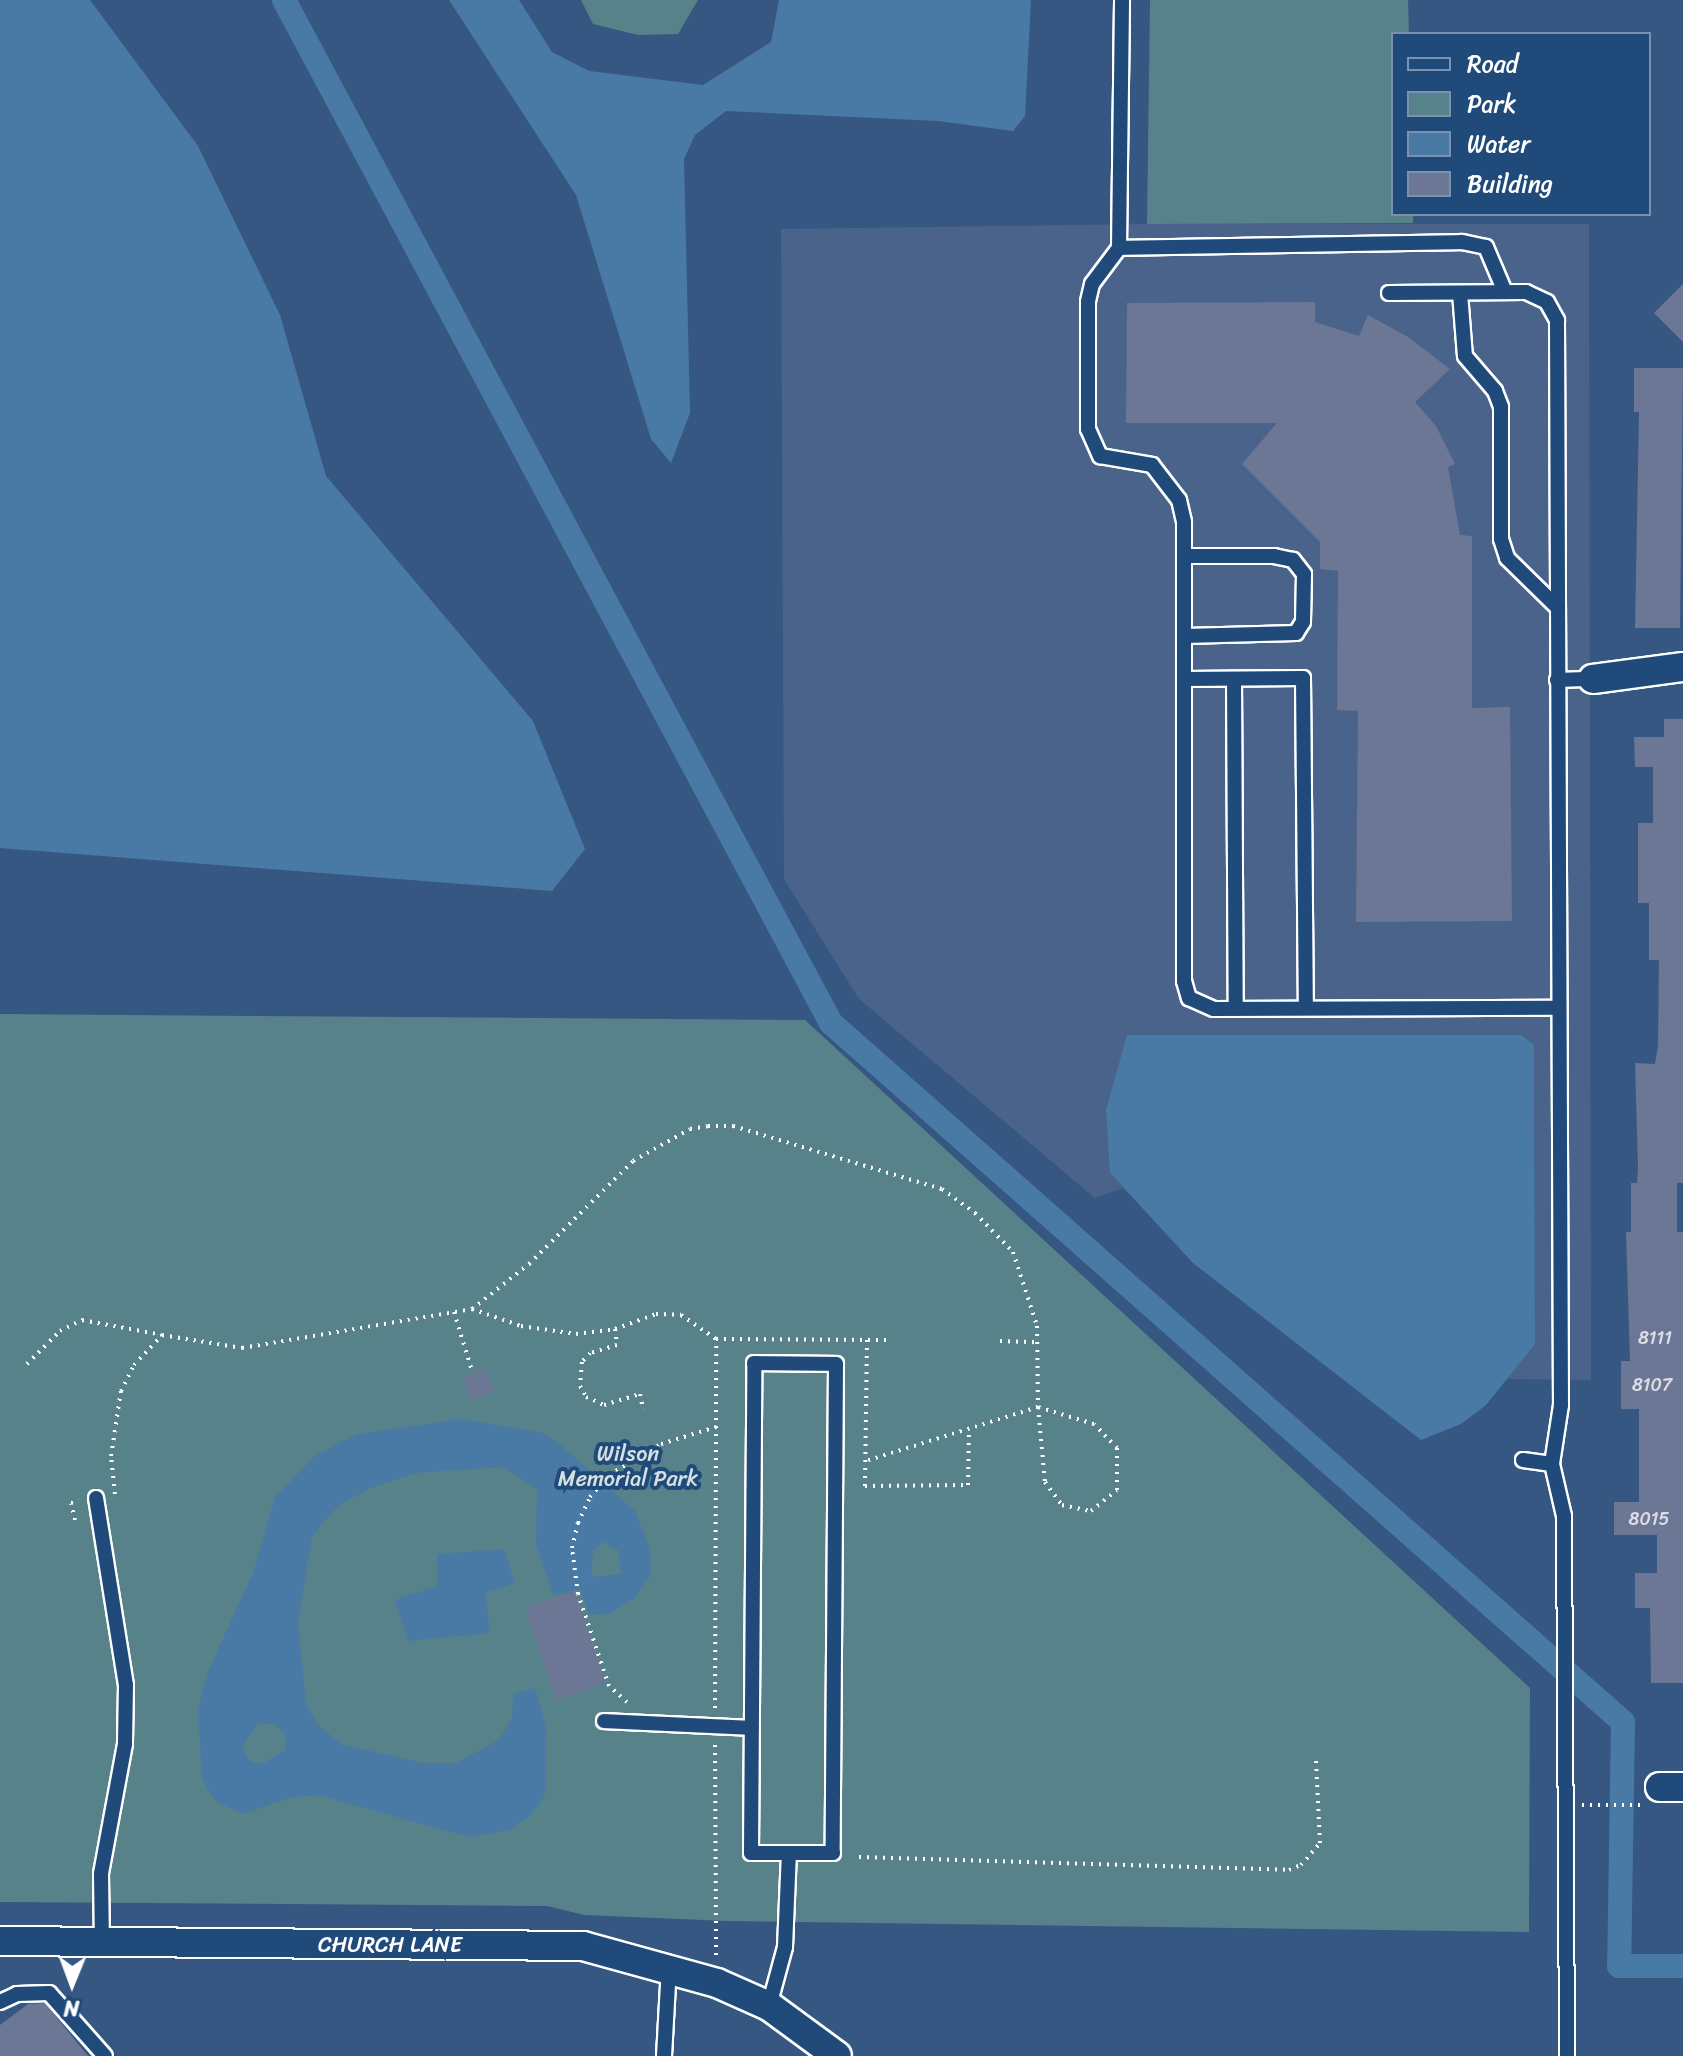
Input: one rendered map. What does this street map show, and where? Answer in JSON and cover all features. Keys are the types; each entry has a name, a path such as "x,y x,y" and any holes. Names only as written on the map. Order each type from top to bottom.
{"street":[{"path":"1593,679 1683,667"},
{"name":"CHURCH LANE","path":"0,1941 583,1946 669,1966 717,1983 769,2006 837,2056"}],"lane":[{"path":"1122,0 1119,248 1092,284 1088,302 1088,429 1100,456 1152,465 1179,500 1185,556 1184,981 1189,998 1199,1005 1236,1009 1559,1008"},
{"path":"1119,248 1462,242 1486,247 1505,292"},
{"path":"1389,293 1526,292 1547,302 1557,320 1561,1405 1552,1464 1564,1516 1562,1612 1567,2056"},
{"path":"1460,293 1465,356 1495,391 1501,407 1501,539 1513,566 1557,607"},
{"path":"1185,556 1274,556 1293,560 1304,574 1303,622 1296,633 1185,636"},
{"path":"1185,679 1303,678 1306,1008"},
{"path":"1234,679 1236,1009"},
{"path":"1557,680 1593,679"},
{"path":"754,1363 836,1364 833,1853 751,1853 752,1728 754,1363"},
{"path":"1523,1460 1552,1464"},
{"path":"96,1498 126,1685 125,1744 101,1874 102,1942"},
{"path":"604,1721 752,1728"},
{"path":"769,2006 785,1947 789,1853"},
{"path":"664,2056 669,1966"},
{"path":"0,2002 17,1994 49,1993 105,2056"}],"path":[{"path":"472,1309 529,1264 633,1161 690,1129 733,1126 942,1189 975,1213 1013,1252 1037,1326 1038,1407 1045,1482 1062,1505 1091,1511 1117,1490 1117,1448 1094,1424 1038,1407 866,1461"},
{"path":"27,1364 60,1331 82,1320 242,1348 472,1309 521,1326 576,1334 615,1329 656,1314 681,1315 716,1339 886,1340"},
{"path":"454,1312 472,1371"},
{"path":"615,1329 617,1345 590,1353 582,1362 580,1386 586,1397 604,1405 640,1394 643,1410"},
{"path":"75,1520 71,1503 116,1494 111,1456 121,1391 134,1365 162,1335"},
{"path":"716,1339 717,1983"},
{"path":"867,1340 865,1486 968,1485 969,1429"},
{"path":"1000,1341 1037,1342"},
{"path":"649,1723 648,1712 624,1701 609,1686 578,1594 572,1548 578,1523 600,1482 661,1444 716,1427"},
{"path":"859,1857 1289,1870 1301,1865 1320,1843 1316,1761"},
{"path":"1602,1805 1661,1793"}],"shaded area":[{"path":"1147,224 1589,224 1591,1380 1506,1379 1535,1344 1534,1046 1110,1173 1123,1188 1095,1198 859,999 784,879 781,229"}],"green space":[{"path":"581,0 698,0 678,34 638,35 593,24"},
{"path":"1150,0 1408,0 1409,32 1391,32 1391,216 1413,216 1413,223 1147,224"},
{"name":"Wilson Memorial Park","path":"0,1014 805,1020 1530,1688 1529,1932 727,1921 584,1915 547,1906 0,1902"}],"water":[{"path":"0,0 90,0 198,146 280,315 326,476 533,721 585,849 552,891 0,848"},
{"path":"449,0 519,0 552,52 589,71 703,85 771,42 779,0 1031,0 1025,116 1013,131 938,121 726,111 695,135 684,159 690,413 671,463 651,439 576,195"},
{"path":"1127,1035 1521,1035 1534,1045 1535,1344 1486,1405 1461,1424 1421,1440 1193,1263 1110,1173 1106,1110"},
{"path":"462,1419 544,1433 635,1511 650,1549 651,1575 635,1598 609,1614 589,1615 580,1589 553,1596 536,1544 537,1489 503,1467 416,1473 369,1489 339,1505 312,1536 298,1621 306,1703 317,1724 341,1744 422,1763 456,1763 499,1740 512,1719 513,1694 535,1688 546,1726 545,1795 531,1815 509,1830 468,1837 318,1795 293,1797 243,1814 216,1801 202,1779 198,1710 206,1676 253,1573 275,1497 316,1455 357,1434","holes":["603,1542 619,1551 621,1574 591,1577 593,1550","259,1723 277,1725 286,1736 285,1750 264,1763 251,1762 242,1747"]},
{"path":"504,1549 515,1583 485,1593 490,1633 408,1641 395,1600 437,1586 437,1554"}],"building":[{"path":"1683,284 1683,342 1654,313"},
{"path":"1315,302 1315,322 1359,336 1368,315 1408,337 1450,369 1415,402 1436,426 1455,464 1448,467 1460,535 1472,536 1472,708 1510,707 1512,921 1356,922 1358,711 1337,710 1338,571 1320,569 1320,542 1242,464 1277,423 1126,423 1127,303"},
{"path":"1634,368 1683,368 1680,628 1635,628 1639,412 1634,412"},
{"path":"1664,719 1683,719 1683,1183 1677,1183 1677,1232 1683,1232 1683,1683 1651,1683 1650,1608 1635,1608 1635,1573 1657,1573 1657,1535 1614,1535 1614,1502 1639,1502 1639,1409 1621,1409 1621,1361 1630,1361 1626,1232 1631,1232 1631,1183 1637,1183 1638,1168 1635,1063 1655,1064 1658,1045 1659,960 1649,960 1649,903 1638,903 1638,823 1653,823 1653,767 1635,767 1634,737 1664,737"},
{"path":"486,1369 494,1392 470,1400 462,1377"},
{"path":"575,1591 607,1683 556,1700 525,1608"},
{"path":"45,2003 88,2056 0,2056 0,2025 28,2004"}],"waterway":[{"path":"284,0 831,1023 1623,1722 1619,1966 1683,1966"}]}
